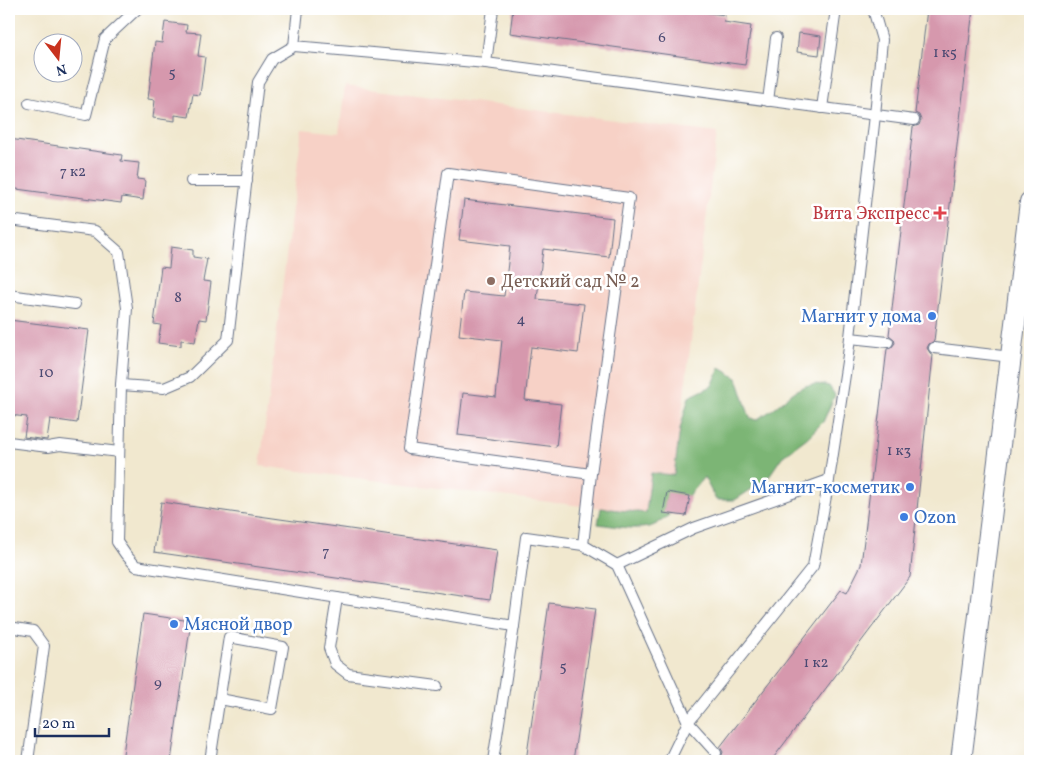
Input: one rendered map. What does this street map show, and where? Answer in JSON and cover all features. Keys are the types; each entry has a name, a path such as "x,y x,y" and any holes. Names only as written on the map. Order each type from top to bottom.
{"street":[{"path":"961,761 1030,202"}],"lane":[{"path":"29,103 86,115 105,39 137,9"},
{"path":"294,46 298,9"},
{"path":"486,63 493,9"},
{"path":"822,108 836,9"},
{"path":"669,761 688,722 813,566 830,480 850,338 875,115 882,40 873,9"},
{"path":"768,101 776,38"},
{"path":"121,385 164,388 190,377 228,340 258,82 272,59 294,46 486,63 914,120"},
{"path":"583,544 630,198 448,173 409,448 591,474"},
{"path":"191,181 247,181"},
{"path":"9,220 95,231 119,252 127,308 121,385 117,542 136,566 514,626"},
{"path":"9,295 75,304"},
{"path":"850,338 888,342"},
{"path":"934,348 1011,357"},
{"path":"9,442 48,447 60,445 119,452"},
{"path":"618,565 694,528 830,480"},
{"path":"493,761 526,538 583,544 618,565 688,722 716,753"},
{"path":"337,598 329,648 335,664 348,674 437,686"},
{"path":"9,627 33,631 44,646 28,761"},
{"path":"210,761 229,637 283,646 272,709 220,699"}],"shaded area":[{"name":"Детский сад № 2","path":"345,86 717,133 674,476 651,473 646,514 260,466 302,129 339,133"}],"green space":[{"path":"720,368 737,378 750,418 756,420 804,387 819,384 829,386 835,395 823,422 808,437 782,457 767,479 735,500 716,500 704,477 679,506 656,524 649,527 636,528 598,524 601,508 646,513 651,473 674,475 680,429 689,397 712,386"}],"building":[{"path":"513,9 624,9 658,14 659,9 678,9 725,15 724,22 751,26 745,65 510,33"},
{"path":"927,9 973,9 934,341 927,348 933,355 910,577 771,761 709,761 712,758 717,760 721,758 723,752 720,747 841,590 847,593 861,565 887,349 891,348 895,343 894,339 889,335 913,127 919,125 921,120 919,115 915,113"},
{"path":"165,22 187,25 186,32 201,33 198,56 205,57 200,95 193,94 189,117 175,115 175,121 153,118 155,100 148,99 155,42 162,43"},
{"path":"799,33 821,36 819,55 797,52"},
{"path":"9,139 122,155 121,161 139,163 137,179 145,180 143,200 122,197 121,203 9,188"},
{"path":"464,200 613,218 609,257 543,249 537,299 584,304 578,353 531,347 525,400 561,404 556,447 458,435 463,393 496,397 502,340 459,335 464,292 504,296 510,246 459,240"},
{"path":"171,247 193,250 193,257 207,259 203,281 211,282 206,320 199,319 195,342 181,340 181,346 158,343 161,325 154,324 161,267 169,268"},
{"path":"9,320 89,330 77,423 50,419 47,440 24,437 27,417 9,415"},
{"path":"667,492 690,496 686,516 663,513"},
{"path":"161,502 497,550 490,600 154,552"},
{"path":"549,603 595,609 573,761 526,761"},
{"path":"143,614 191,621 171,761 122,761"}],"place":[{"name":"Вита Экспресс","path":"940,213"},
{"name":"Детский сад № 2","path":"491,281"},
{"name":"Магнит у дома","path":"932,316"},
{"name":"Магнит-косметик","path":"910,487"},
{"name":"Ozon","path":"904,517"},
{"name":"Мясной двор","path":"174,624"}]}
